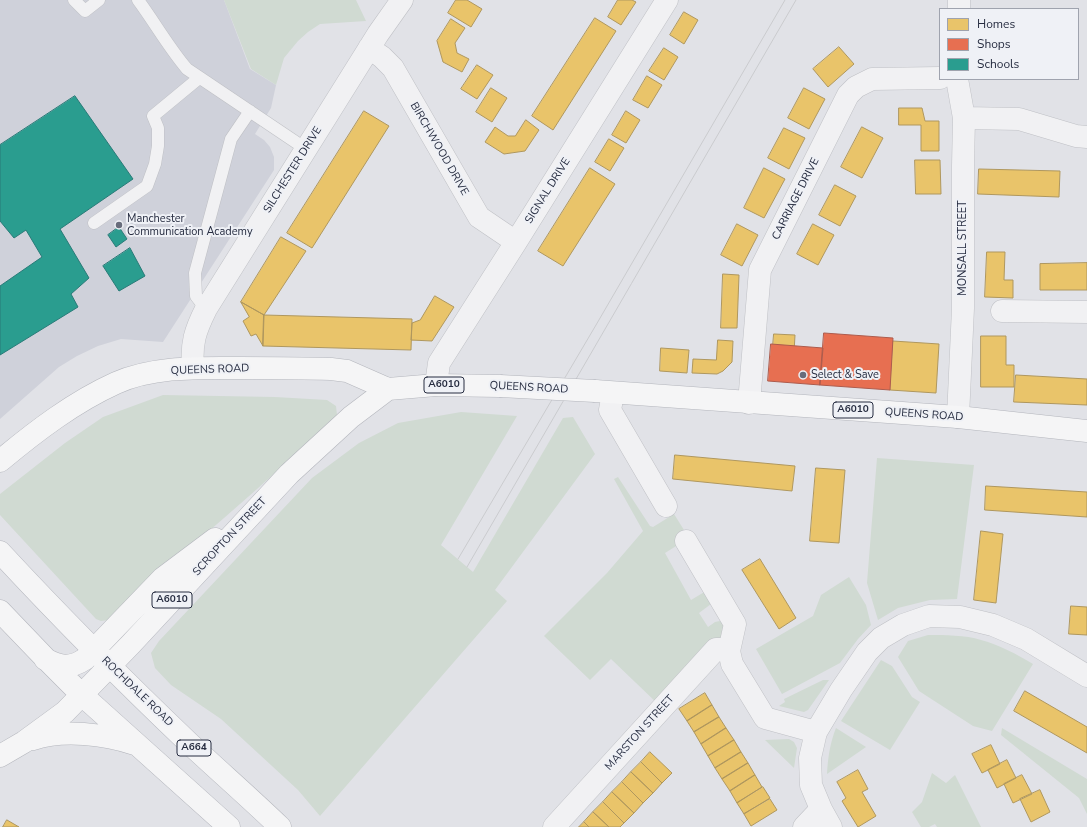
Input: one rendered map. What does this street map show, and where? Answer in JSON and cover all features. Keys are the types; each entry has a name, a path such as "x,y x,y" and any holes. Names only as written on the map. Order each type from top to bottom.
{"highway":[{"name":"QUEENS ROAD","path":"0,461 28,438 78,403 117,383 150,373 193,368 331,368 347,371 388,389 436,385 500,386 604,392 958,417 1087,431"},
{"name":"SCROPTON STREET","path":"82,695 289,474 351,417 388,389"},
{"path":"44,658 60,666 78,664 94,650 163,578 261,504"},
{"name":"ROCHDALE ROAD","path":"0,552 70,627 191,745 280,827"},
{"path":"0,611 44,658 82,695 229,827"},
{"name":"A6010","path":"0,756 24,742 65,712 82,695"},
{"path":"24,742 43,736 88,735 112,738 141,747"}],"street":[{"name":"SILCHESTER DRIVE","path":"193,368 192,346 199,322 206,309 369,48 402,0"},
{"name":"SIGNAL DRIVE","path":"436,385 439,363 667,0"},
{"name":"BIRCHWOOD DRIVE","path":"369,48 382,57 393,68 479,217 516,242"},
{"name":"CARRIAGE DRIVE","path":"748,403 760,270 848,95 856,87 872,79 939,78"},
{"name":"MONSALL STREET","path":"957,80 964,118 963,308 958,417"},
{"path":"964,118 1019,119 1076,136 1087,137"},
{"path":"1002,311 1087,312"},
{"path":"604,392 610,410 666,506"},
{"path":"686,542 736,624 729,651 732,664 765,718 816,732"},
{"path":"804,827 826,818 811,784 810,758 816,732 841,690 867,652 881,638 903,625 929,616 960,617 993,624 1026,639 1087,676"},
{"name":"MARSTON STREET","path":"554,827 716,649 729,651"}],"lane":[{"path":"74,0 84,11 99,0"},
{"path":"138,0 151,17 175,55 187,69 306,149"},
{"path":"94,223 147,186 155,164 158,146 158,128 153,116 199,78"},
{"path":"206,309 196,296 195,273 232,139 250,111"}],"shaded area":[{"name":"Manchester Communication Academy","path":"0,0 224,0 250,69 276,85 271,108 255,134 264,140 270,147 274,157 274,170 163,342 121,339 98,346 59,367 0,419"},
{"path":"224,0 356,0 366,21 320,24 308,32 298,41 284,58 276,85 251,69"},
{"path":"163,395 275,397 327,400 336,406 337,415 281,468 109,620 101,621 96,619 0,515 0,494 65,443 103,417"},
{"path":"461,412 517,416 441,545 473,572 563,418 573,417 595,454 495,590 507,601 320,816 298,790 221,719 171,685 155,668 151,653 159,641 312,478 359,443 398,423"},
{"path":"877,458 974,465 957,599 930,600 898,608 878,620 867,583"},
{"path":"618,477 650,526 653,527 674,514 689,538 665,553 691,600 706,591 711,604 699,613 708,627 715,622 720,621 725,626 727,634 659,705 611,659 590,680 544,636 607,573 643,531 614,479"},
{"path":"849,577 866,605 871,625 858,639 840,663 782,694 756,649 813,616 821,595"},
{"path":"928,635 948,635 975,638 1001,647 1033,664 992,731 973,726 919,691 898,657 908,641"},
{"path":"881,660 892,666 912,697 920,702 890,750 841,721"},
{"path":"823,680 829,680 808,710 804,712 779,706 785,702 784,699"},
{"path":"836,728 866,747 827,774 832,739"},
{"path":"1002,728 1087,779 1087,814 1079,798 1001,735"},
{"path":"789,739 794,742 797,748 794,768 765,740"},
{"path":"932,773 946,783 955,775 981,827 937,827 935,824 929,827 921,827 912,812 922,802"}],"building: Homes":[{"path":"456,0 467,0 482,9 471,27 448,13"},
{"path":"618,0 632,0 636,2 621,25 608,17"},
{"path":"684,12 698,20 684,44 670,35"},
{"path":"595,18 616,31 553,130 532,116"},
{"path":"451,19 465,28 455,43 457,53 469,59 462,72 443,62 437,41"},
{"path":"839,47 854,64 828,87 813,69"},
{"path":"664,48 678,57 664,80 649,71"},
{"path":"477,65 493,75 477,99 461,89"},
{"path":"647,76 662,85 648,108 633,100"},
{"path":"491,88 507,98 492,122 476,112"},
{"path":"804,88 825,99 809,129 788,118"},
{"path":"899,108 922,108 925,121 939,121 939,151 921,151 921,125 899,125"},
{"path":"364,111 389,126 312,248 287,233"},
{"path":"626,111 640,120 626,143 612,135"},
{"path":"526,120 539,130 525,151 504,154 485,142 495,127 508,136 515,136"},
{"path":"862,127 883,138 862,178 841,167"},
{"path":"784,128 805,138 789,169 768,158"},
{"path":"609,139 624,148 610,171 595,162"},
{"path":"915,160 940,160 941,194 916,194"},
{"path":"590,168 615,184 563,266 538,251"},
{"path":"764,168 785,179 764,218 744,208"},
{"path":"979,169 1060,171 1059,197 978,194"},
{"path":"835,185 856,196 840,226 819,215"},
{"path":"737,224 758,235 742,266 721,255"},
{"path":"813,224 834,235 818,265 797,254"},
{"path":"281,237 306,251 264,315 241,302"},
{"path":"987,252 1005,252 1004,280 1013,280 1013,298 985,297"},
{"path":"1087,263 1087,290 1040,290 1040,264"},
{"path":"723,274 739,275 737,328 721,328"},
{"path":"435,296 454,307 432,341 411,340 412,323 420,320"},
{"path":"241,302 264,315 263,346 256,334 251,336 243,321 249,317"},
{"path":"264,315 412,319 411,350 263,346"},
{"path":"774,334 795,335 793,371 771,370"},
{"path":"981,336 1006,336 1006,365 1014,365 1014,387 981,387"},
{"path":"718,340 733,341 732,362 723,371 717,374 692,373 693,359 716,360"},
{"path":"893,341 939,344 936,393 890,390"},
{"path":"661,348 689,350 687,373 660,371"},
{"path":"1016,375 1087,379 1087,405 1014,402"},
{"path":"675,455 795,466 792,491 673,479"},
{"path":"816,468 845,470 839,543 810,541"},
{"path":"986,486 1087,492 1087,517 985,510"},
{"path":"981,531 1003,534 996,603 974,600"},
{"path":"760,559 796,618 779,629 742,570"},
{"path":"1071,606 1087,607 1087,635 1069,634"},
{"path":"1025,691 1087,727 1087,753 1014,711"},
{"path":"705,693 712,705 687,721 679,709"},
{"path":"712,705 719,717 694,732 687,721"},
{"path":"719,717 726,728 701,744 694,732"},
{"path":"726,728 734,740 708,756 701,744"},
{"path":"734,740 741,752 715,768 708,756"},
{"path":"991,745 1000,764 982,773 972,754"},
{"path":"650,752 672,773 662,783 641,762"},
{"path":"741,752 748,763 722,779 715,768"},
{"path":"1007,760 1016,778 997,788 988,770"},
{"path":"641,762 662,783 653,793 631,772"},
{"path":"748,763 755,775 730,791 722,779"},
{"path":"858,770 868,789 862,792 876,816 858,827 842,801 846,798 837,782"},
{"path":"631,772 653,793 643,803 622,782"},
{"path":"755,775 762,787 737,803 730,791"},
{"path":"1022,775 1032,794 1013,803 1004,784"},
{"path":"622,782 643,803 634,813 612,792"},
{"path":"763,787 770,798 744,814 737,803"},
{"path":"1040,790 1050,812 1031,822 1020,799"},
{"path":"612,792 634,813 624,823 603,802"},
{"path":"770,799 777,810 751,826 744,814"},
{"path":"603,802 624,823 620,827 609,827 593,812"},
{"path":"593,812 609,827 589,827 584,822"},
{"path":"7,820 19,827 3,827"},
{"path":"584,822 589,827 579,827"}],"building: Shops":[{"path":"824,333 893,338 890,390 820,385"},
{"path":"771,344 823,348 820,385 768,381"}],"building: Schools":[{"path":"75,96 133,179 60,229 89,278 71,294 78,307 0,355 0,286 42,257 26,230 14,238 0,221 0,145"},
{"path":"119,227 127,239 116,247 108,235"},
{"path":"130,248 145,276 119,291 103,266"}],"tram line":[{"path":"458,559 785,0"},
{"path":"467,567 796,0"}],"place":[{"name":"Manchester Communication Academy","path":"119,225"},
{"name":"Select & Save","path":"803,375"}]}
